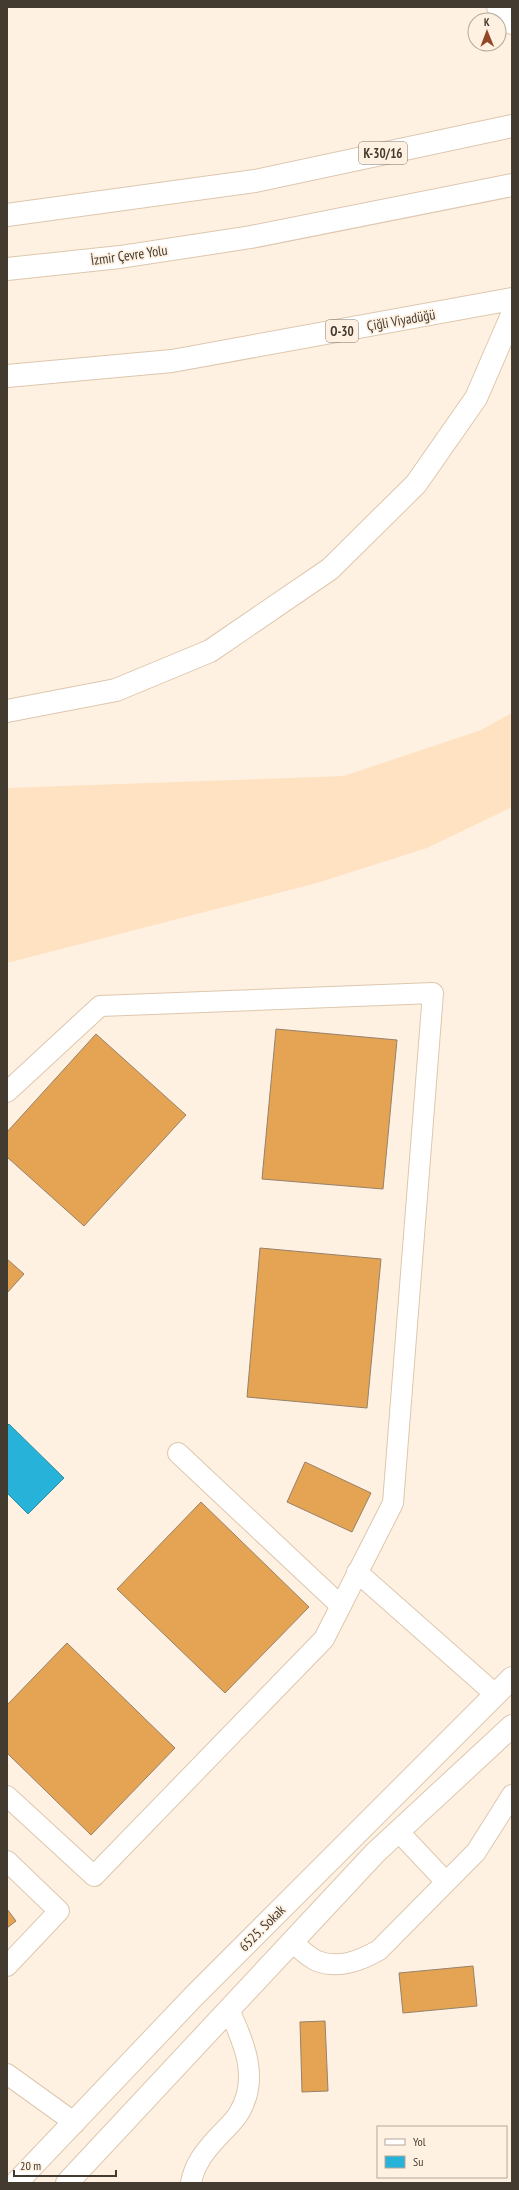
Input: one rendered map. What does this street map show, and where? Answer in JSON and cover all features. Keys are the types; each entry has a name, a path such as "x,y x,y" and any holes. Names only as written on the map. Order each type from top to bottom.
{"main road":[{"path":"498,7 512,23"},
{"name":"K-30/16","path":"7,215 255,181 512,126"},
{"name":"İzmir Çevre Yolu","path":"7,269 120,257 251,237 512,185"},
{"name":"Çiğli Viyadüğü","path":"7,376 172,361 512,299"},
{"path":"7,711 116,690 210,651 330,569 416,484 476,398 512,315"},
{"name":"6525. Sokak","path":"16,2183 194,1996 512,1678"},
{"path":"67,2183 375,1853 512,1726"}],"lane":[{"path":"7,1092 100,1006 433,993 393,1503 324,1639 94,1876 7,1796"},
{"path":"178,1453 340,1606"},
{"path":"357,1572 495,1694"},
{"path":"292,1942 316,1960 332,1964 348,1963 364,1958 379,1950 476,1852 512,1795"},
{"path":"398,1831 446,1882"},
{"path":"7,1861 59,1911 7,1966"},
{"path":"191,2183 199,2161 207,2148 239,2113 246,2097 249,2079 246,2049 229,2010"},
{"path":"7,2074 74,2123"}],"shaded area":[{"path":"512,713 512,807 427,848 317,883 7,963 7,788 344,776 481,730"}],"water":[{"path":"9,1424 64,1478 28,1514 7,1493 7,1426"}],"building":[{"path":"276,1029 397,1040 383,1189 262,1179"},
{"path":"96,1034 186,1115 84,1226 7,1157 7,1132"},
{"path":"260,1248 381,1259 367,1408 247,1397"},
{"path":"7,1259 24,1274 7,1293"},
{"path":"305,1462 371,1493 352,1532 287,1502"},
{"path":"201,1502 309,1607 225,1693 117,1589"},
{"path":"67,1643 175,1748 91,1835 7,1753 7,1705"},
{"path":"7,1909 16,1921 7,1928"},
{"path":"473,1966 477,2006 403,2013 399,1973"},
{"path":"325,2021 328,2091 302,2092 300,2022"}]}
